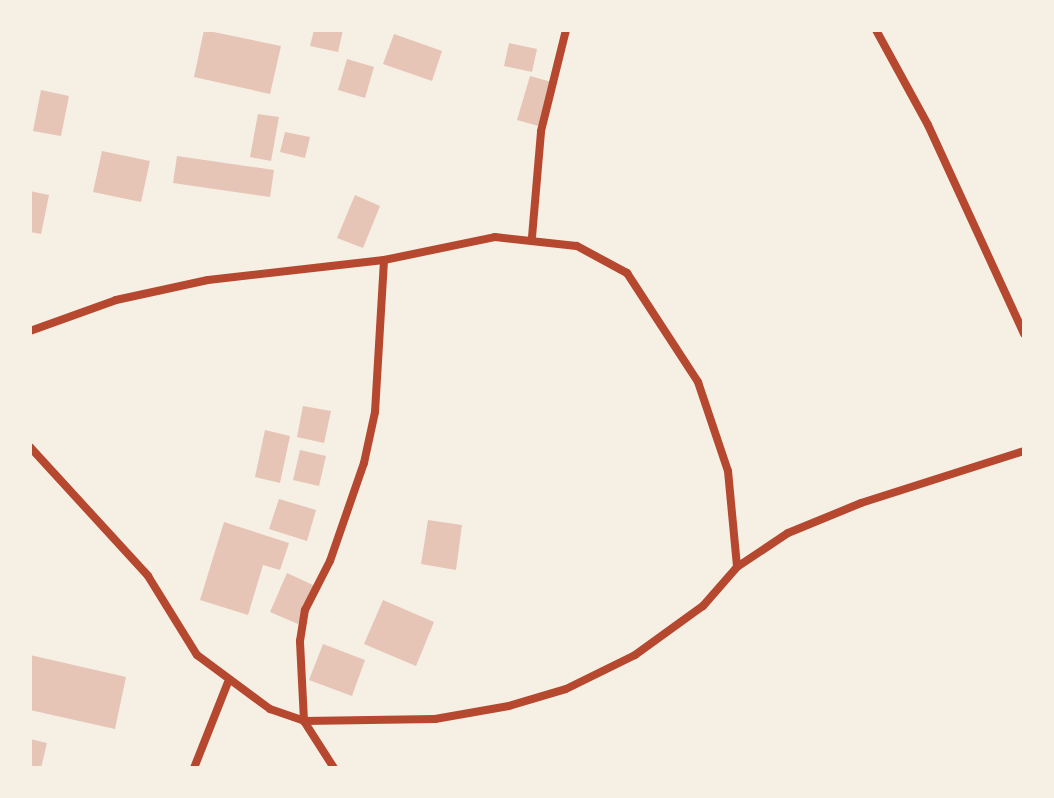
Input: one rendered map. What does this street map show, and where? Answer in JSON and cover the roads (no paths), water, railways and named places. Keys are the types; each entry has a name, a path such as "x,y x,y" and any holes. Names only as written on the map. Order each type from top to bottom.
{"street":[{"path":"532,237 541,131 566,30"},
{"path":"876,30 928,125 1024,334"},
{"path":"30,331 116,300 208,280 384,260 495,237 532,237 577,246 627,273 698,382 728,471 737,567"},
{"path":"334,768 304,721 300,641 305,610 346,522 375,412 384,260"},
{"path":"30,447 148,576 197,655 228,682 270,709 304,721 435,719 509,706 566,689 635,655 703,606 737,567 788,533 832,515 1024,451"},
{"path":"194,768 228,682"}]}
